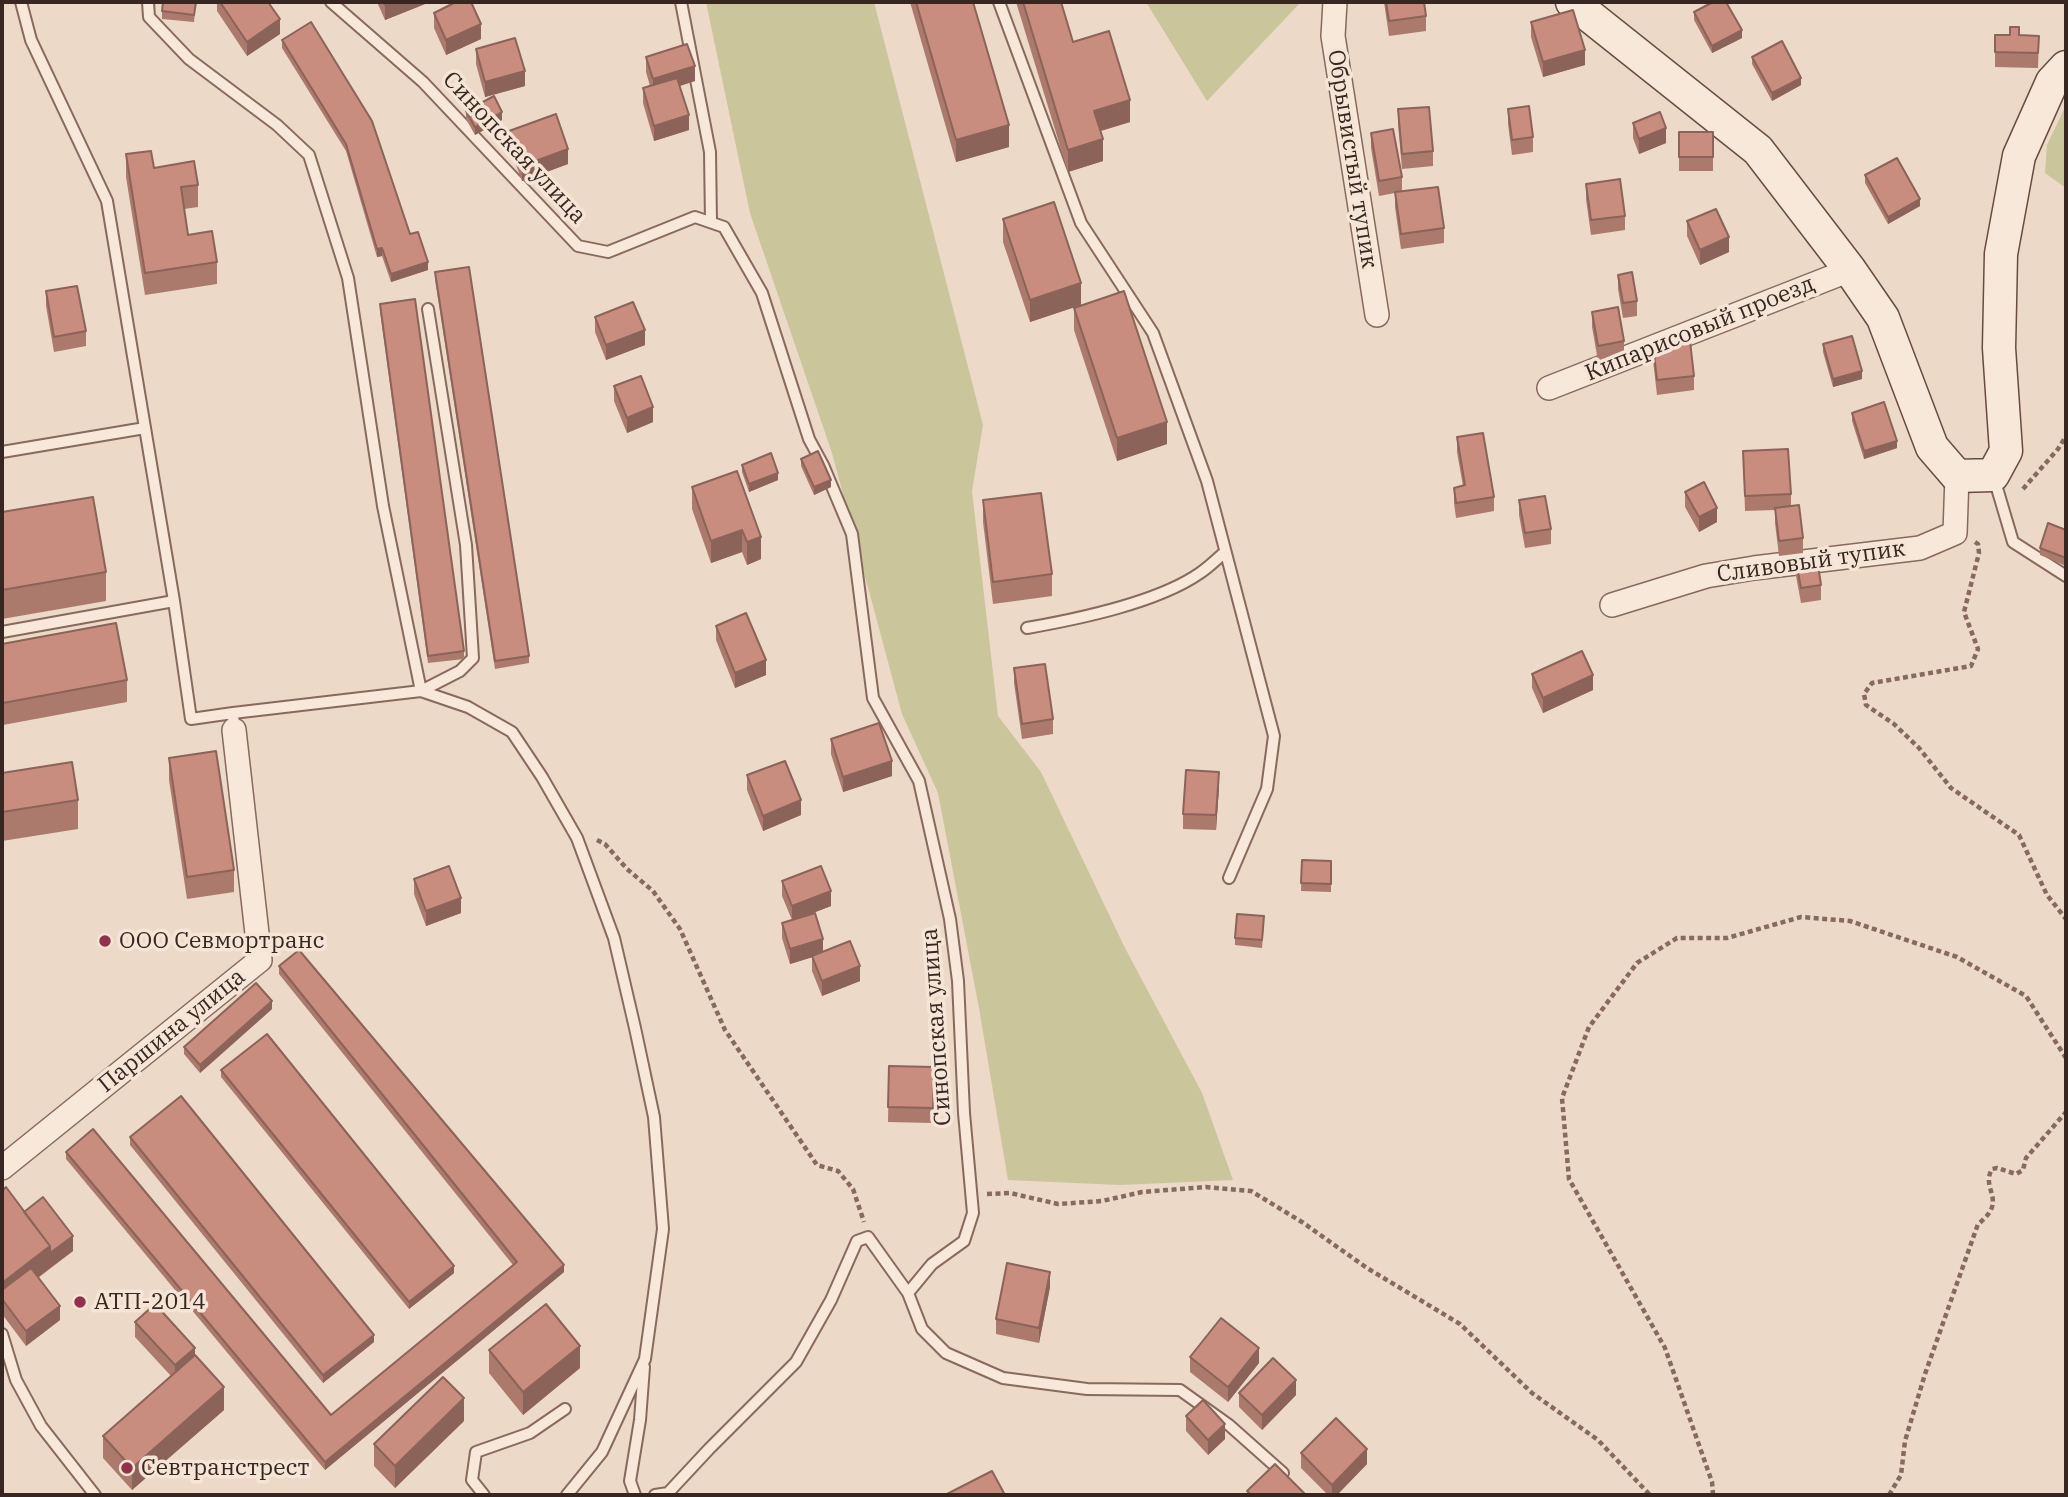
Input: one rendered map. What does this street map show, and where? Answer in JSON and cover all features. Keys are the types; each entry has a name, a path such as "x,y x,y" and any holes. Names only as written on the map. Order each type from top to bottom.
{"main road":[{"path":"1572,2 1758,150 1850,270 1883,318 1932,447 1957,476 1993,475 2006,451 1999,348 2001,254 2019,156 2052,82 2066,67"}],"street":[{"name":"Обрывистый тупик","path":"1335,2 1333,36 1377,315"},
{"name":"Кипарисовый проезд","path":"1549,388 1850,270"},
{"path":"1955,533 1957,476"},
{"name":"Сливовый тупик","path":"1612,605 1706,576 1920,548 1955,533"},
{"name":"Паршина улица","path":"2,1167 260,960 234,721"}],"lane":[{"path":"21,2 31,40 107,201 174,601 191,719 234,721 421,691 460,671 473,658 466,545 428,309"},
{"path":"148,2 149,17 189,59 277,125 309,155 348,278 383,506 421,691"},
{"name":"Синопская улица","path":"331,2 423,82 578,246 608,252 695,217 724,227 762,293 809,439 852,534 873,698 919,780 950,919 958,981 964,1113 973,1213 964,1241 932,1264 908,1293"},
{"path":"681,2 710,152 711,222"},
{"path":"999,2 1081,223 1153,333 1207,481 1274,736 1268,789 1229,878"},
{"path":"2,452 145,428"},
{"path":"1993,475 2013,542 2066,576"},
{"path":"1027,628 1076,619 1151,597 1198,574 1225,552"},
{"path":"2,632 174,601"},
{"path":"421,691 468,707 512,732 542,777 580,845 614,938 654,1117 663,1229 630,1481 635,1495"},
{"path":"656,1495 668,1493 796,1363 831,1300 857,1241 868,1237 908,1293 922,1329 946,1353 1003,1378 1087,1389 1181,1390 1229,1425 1289,1479"},
{"path":"2,1334 16,1380 41,1426 95,1495"},
{"path":"567,1495 602,1452 645,1359"},
{"path":"484,1495 472,1480 476,1452 530,1433 565,1409"}],"path":[{"path":"2023,489 2066,436"},
{"path":"1955,533 1978,544 1979,553 1964,612 1978,649 1971,666 1872,683 1864,694 1866,705 1894,724 1919,748 1951,788 2019,835 2047,895 2066,919"},
{"path":"580,845 595,839 605,844 627,869 653,891 680,929 725,1030 817,1165 838,1171 853,1189 868,1237"},
{"path":"1713,1495 1712,1482 1665,1348 1569,1179 1562,1098 1589,1027 1637,963 1677,939 1727,938 1801,917 1850,922 1957,957 2026,996 2066,1058"},
{"path":"1889,1495 1901,1475 1905,1441 1925,1374 1978,1224 1989,1216 1994,1205 1989,1174 1993,1168 2016,1174 2023,1170 2026,1158 2066,1112"},
{"path":"972,1195 1010,1193 1058,1204 1102,1201 1142,1192 1206,1187 1251,1191 1302,1222 1367,1268 1460,1324 1532,1394 1598,1440 1650,1495"}],"shaded area":[{"path":"706,2 874,2 983,425 972,491 998,716 1041,772 1124,946 1202,1093 1233,1180 1120,1185 1008,1180 938,793 902,714 832,453 750,213"},
{"path":"1146,2 1301,2 1207,101"},
{"path":"2066,105 2066,188 2045,173 2047,145"}],"building":[{"path":"163,2 196,2 194,15 162,11"},
{"path":"220,2 268,2 280,19 247,42"},
{"path":"456,2 471,2 481,24 446,40 434,13"},
{"path":"916,2 973,2 1009,125 956,140"},
{"path":"1023,2 1061,2 1073,42 1109,31 1130,100 1094,111 1103,139 1068,150"},
{"path":"1386,2 1424,2 1426,16 1389,21"},
{"path":"1713,2 1726,2 1742,30 1712,46 1694,12"},
{"path":"1573,10 1585,50 1543,62 1531,22"},
{"path":"311,22 372,121 410,234 418,232 428,262 391,274 382,248 377,249 346,144 282,40"},
{"path":"2010,27 2019,27 2019,35 2039,36 2038,53 1995,52 1995,35 2010,35"},
{"path":"515,38 525,71 485,82 476,49"},
{"path":"1782,41 1801,78 1772,93 1752,57"},
{"path":"687,44 695,66 653,79 646,57"},
{"path":"677,78 689,115 654,126 643,88"},
{"path":"494,96 502,112 475,127 466,111"},
{"path":"1529,106 1533,137 1512,140 1508,109"},
{"path":"1429,107 1433,151 1402,154 1398,109"},
{"path":"1660,112 1666,128 1639,139 1633,123"},
{"path":"556,114 568,149 522,166 509,131"},
{"path":"1393,129 1402,177 1379,181 1371,133"},
{"path":"1679,132 1713,132 1713,157 1679,157"},
{"path":"151,151 154,168 194,161 198,185 181,187 188,235 212,231 217,262 145,273 126,154"},
{"path":"1897,158 1920,199 1888,217 1865,175"},
{"path":"1620,179 1625,216 1591,220 1586,184"},
{"path":"1438,187 1444,228 1401,234 1395,192"},
{"path":"1054,202 1081,283 1030,300 1003,219"},
{"path":"1716,209 1729,237 1700,250 1687,221"},
{"path":"469,267 529,656 495,661 435,272"},
{"path":"1632,272 1637,301 1623,303 1618,275"},
{"path":"77,286 86,331 54,337 46,291"},
{"path":"1124,291 1167,422 1117,438 1074,308"},
{"path":"415,299 464,651 428,656 380,304"},
{"path":"633,302 645,330 606,345 595,317"},
{"path":"1618,307 1624,341 1598,346 1592,312"},
{"path":"1852,336 1862,371 1833,379 1823,344"},
{"path":"1690,341 1694,376 1657,380 1653,345"},
{"path":"641,376 653,407 627,418 614,386"},
{"path":"1884,402 1897,441 1864,451 1852,413"},
{"path":"1483,433 1494,497 1456,503 1454,488 1465,485 1457,437"},
{"path":"1788,449 1791,494 1745,496 1743,451"},
{"path":"818,451 831,480 814,487 801,459"},
{"path":"771,453 778,473 749,484 742,465"},
{"path":"737,471 761,537 747,542 742,530 711,541 692,487"},
{"path":"1704,482 1717,508 1699,517 1685,492"},
{"path":"1041,493 1052,574 993,582 983,500"},
{"path":"1545,496 1551,529 1525,533 1519,500"},
{"path":"93,497 106,572 2,590 2,512"},
{"path":"1799,505 1803,538 1779,541 1775,508"},
{"path":"2048,523 2066,530 2066,558 2040,548"},
{"path":"1817,558 1821,585 1801,588 1796,561"},
{"path":"746,613 766,660 735,673 716,626"},
{"path":"116,623 127,680 3,703 2,644"},
{"path":"1582,651 1593,675 1543,698 1532,674"},
{"path":"1045,664 1053,719 1022,724 1014,668"},
{"path":"879,723 892,761 843,777 831,739"},
{"path":"216,751 234,870 187,877 169,758"},
{"path":"785,761 801,800 763,816 747,775"},
{"path":"72,762 78,800 2,812 2,773"},
{"path":"1186,770 1219,772 1216,815 1183,814"},
{"path":"1302,860 1331,861 1331,884 1301,883"},
{"path":"449,866 461,898 426,911 414,879"},
{"path":"821,866 831,891 792,906 782,881"},
{"path":"815,913 823,939 790,949 782,923"},
{"path":"1237,914 1264,916 1262,940 1235,938"},
{"path":"850,941 860,966 822,981 812,956"},
{"path":"299,950 564,1265 325,1462 66,1152 93,1129 331,1415 517,1262 279,966"},
{"path":"256,983 272,1001 200,1065 184,1047"},
{"path":"267,1034 454,1266 409,1302 221,1070"},
{"path":"889,1066 934,1067 933,1108 888,1107"},
{"path":"181,1096 374,1335 323,1375 130,1137"},
{"path":"6,1187 50,1246 2,1283 2,1191"},
{"path":"43,1197 73,1236 50,1253 50,1246 24,1212"},
{"path":"1007,1263 1050,1272 1039,1328 996,1319"},
{"path":"31,1268 60,1306 26,1331 2,1299 2,1290"},
{"path":"155,1304 195,1348 175,1365 135,1322"},
{"path":"546,1304 580,1346 523,1392 489,1350"},
{"path":"1221,1318 1259,1348 1228,1387 1190,1357"},
{"path":"195,1355 224,1387 132,1468 103,1436"},
{"path":"1273,1358 1296,1380 1262,1415 1239,1393"},
{"path":"443,1377 464,1398 395,1466 374,1444"},
{"path":"1203,1400 1225,1424 1208,1440 1186,1416"},
{"path":"1336,1418 1367,1449 1332,1485 1301,1453"},
{"path":"1275,1464 1304,1493 1302,1495 1251,1495 1247,1491"},
{"path":"992,1471 1005,1495 945,1495"}],"place":[{"name":"ООО Севмортранс","path":"105,941"},
{"name":"АТП-2014","path":"80,1302"},
{"name":"Севтранстрест","path":"127,1468"}]}
